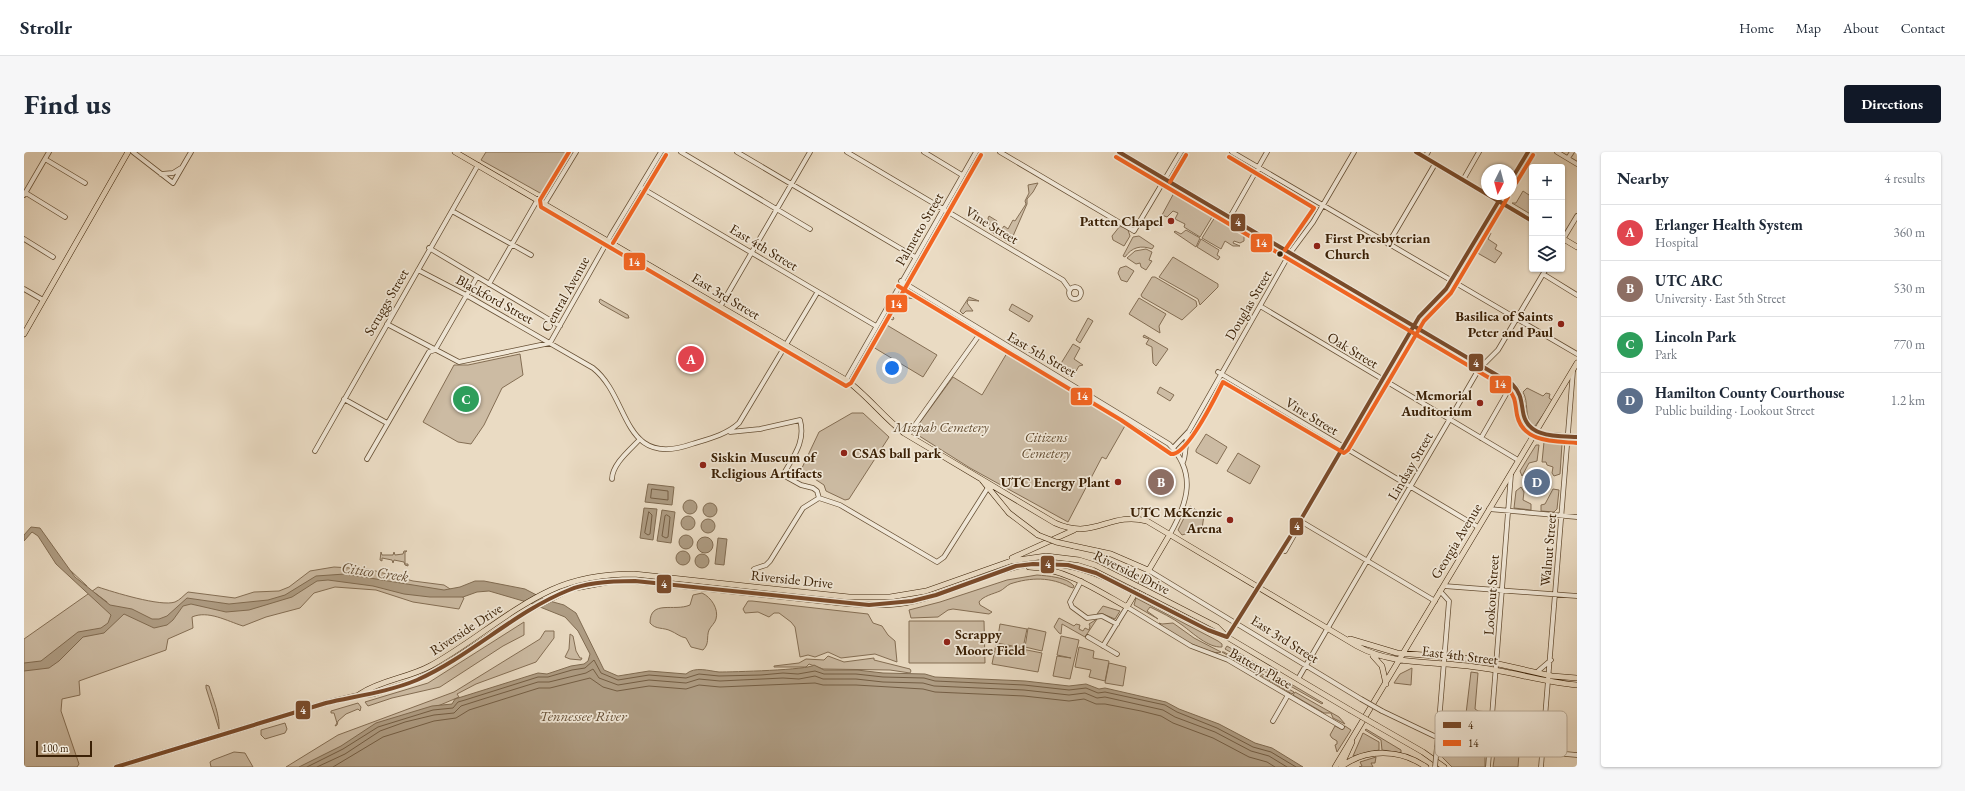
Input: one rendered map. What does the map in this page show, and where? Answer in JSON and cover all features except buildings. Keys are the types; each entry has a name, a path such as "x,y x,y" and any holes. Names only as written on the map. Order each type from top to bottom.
{"main road":[{"path":"24,334 128,152"},
{"name":"East 3rd Street","path":"455,152 545,203 846,380 865,394 893,424 908,435 975,475 989,486 1055,523"},
{"path":"1119,152 1512,384 1521,395 1523,414 1527,425 1536,432"},
{"path":"1416,152 1529,219"},
{"path":"1565,242 1577,248"},
{"name":"Georgia Avenue","path":"1346,752 1356,732 1577,363"},
{"name":"East 3rd Street","path":"989,486 1009,514 1038,534 1056,542 1111,554 1148,570"},
{"name":"East 4th Street","path":"1055,523 1075,529 1087,530 1119,519 1129,518 1147,521 1370,653 1399,660 1477,667 1548,682 1577,685"},
{"path":"1055,523 1061,528 1061,536"},
{"path":"991,567 1048,543 1073,530 1087,530"},
{"path":"1016,566 1055,571 1081,581 1127,607 1170,534"},
{"name":"Riverside Drive","path":"360,695 370,687 402,678 430,666 510,614 551,590 581,579 603,575 634,574 849,596 890,597 926,591 991,567 1028,557 1063,557 1095,565 1217,627 1227,637"},
{"name":"Riverside Drive","path":"116,767 326,703 360,695 373,694 422,678 551,598 570,589 590,584 613,581 635,581 848,603 891,604 936,595 1016,566 1051,563 1073,566 1096,573 1208,630 1227,637 1423,752 1444,767"},
{"name":"East 4th Street","path":"1345,638 1373,647 1403,653 1497,663 1549,675 1577,678"},
{"path":"1370,653 1381,664 1386,684"},
{"path":"1334,767 1346,752"},
{"path":"1341,767 1346,752"},
{"path":"1341,767 1355,758 1374,753 1385,753 1410,759 1426,767"}],"street":[{"path":"49,152 25,194 65,217"},
{"path":"133,152 173,183 191,152"},
{"path":"545,203 576,152"},
{"name":"Central Avenue","path":"550,343 608,240 661,152"},
{"path":"681,152 810,228"},
{"path":"737,152 915,257"},
{"path":"720,307 810,152"},
{"name":"Vine Street","path":"847,152 1078,287"},
{"path":"924,152 962,175"},
{"name":"Palmetto Street","path":"846,380 901,281 976,152"},
{"path":"1000,152 1134,231 1181,152"},
{"path":"1232,152 1577,354"},
{"path":"1230,217 1267,152"},
{"name":"Douglas Street","path":"1183,462 1185,459 1185,445 1189,431 1219,373 1290,253 1323,206 1354,152"},
{"path":"1425,157 1428,152"},
{"path":"1462,180 1479,152"},
{"path":"1517,170 1528,152"},
{"path":"1557,152 1577,164"},
{"path":"1568,158 1572,152"},
{"path":"45,159 86,183"},
{"path":"160,174 173,173 185,163"},
{"path":"1388,244 1435,164"},
{"name":"Scruggs Street","path":"315,451 429,248 478,165"},
{"name":"East 4th Street","path":"640,187 817,293 876,326"},
{"path":"489,284 538,199"},
{"path":"1227,637 1259,587 1414,326 1426,309 1443,294 1498,202"},
{"path":"452,211 531,255"},
{"path":"1564,236 1577,216"},
{"path":"24,239 53,257"},
{"path":"429,248 560,326"},
{"name":"Blackford Street","path":"418,270 466,295 599,373 610,388 630,428 640,439 653,447 672,450 727,432"},
{"path":"1543,274 1577,295"},
{"name":"Lindsay Street","path":"1298,679 1482,365 1497,352 1543,274"},
{"path":"368,459 387,423 429,352 435,350 477,277"},
{"name":"Vine Street","path":"1064,280 1070,290"},
{"name":"East 5th Street","path":"901,281 1124,415 1173,448 1183,462 1186,475 1187,494 1185,506 1170,534"},
{"path":"1073,287 1078,287 1081,293 1078,298 1072,298 1070,290 1073,287"},
{"path":"24,289 43,300"},
{"path":"727,432 741,421 817,293"},
{"name":"Oak Street","path":"1260,306 1518,460"},
{"path":"387,324 459,362 550,343"},
{"path":"908,435 982,331"},
{"name":"Walnut Street","path":"1546,711 1551,660 1573,370"},
{"name":"Vine Street","path":"1219,373 1478,527"},
{"path":"1566,382 1570,380 1572,382"},
{"path":"1481,438 1512,384"},
{"path":"344,399 387,423"},
{"path":"727,432 760,430 800,420 802,429 801,441 783,475 801,486 817,490 819,498"},
{"name":"Douglas Street","path":"1173,448 1189,431"},
{"path":"1536,432 1541,434 1577,437"},
{"path":"612,479 612,473 619,462 640,439"},
{"name":"Lookout Street","path":"1493,711 1511,472"},
{"path":"819,498 840,505 937,562 944,557 989,486"},
{"path":"1285,551 1313,502 1313,497"},
{"path":"754,569 766,565 770,561 804,508 819,498"},
{"path":"1489,509 1577,517"},
{"path":"1302,522 1435,601"},
{"name":"East 3rd Street","path":"1148,570 1361,700 1435,738"},
{"path":"1081,581 1070,604 1086,618 1102,616 1117,624"},
{"path":"1444,586 1577,596"},
{"path":"1440,591 1449,601 1440,711"},
{"path":"1103,646 1127,607"},
{"name":"Battery Place","path":"1127,607 1191,646 1228,660 1342,727"},
{"path":"1088,637 1117,654"},
{"path":"1537,672 1551,660"},
{"path":"1273,721 1288,695"},
{"name":"East 3rd Street","path":"1567,754 1577,755"},
{"path":"1435,767 1436,757"},
{"name":"Lookout Street","path":"1488,767 1489,757"},
{"name":"Walnut Street","path":"1541,767 1542,757"}],"green space":[{"path":"486,152 574,152 550,191 540,193 481,160"},
{"path":"1038,183 1027,199 1027,204 1010,243 990,231 989,216 997,221 995,225 1002,229 1004,226 1008,229 1013,220 1015,221 1026,204 1025,201 1029,193 1028,185"},
{"path":"1175,191 1210,212 1212,217 1200,237 1184,227 1185,224 1175,219 1178,213 1173,211 1167,217 1162,215"},
{"path":"1523,191 1529,195 1529,213 1512,203 1516,203"},
{"path":"1215,217 1219,217 1244,233 1244,241 1240,243 1234,241 1233,243 1240,246 1233,246 1225,241 1221,249 1202,238"},
{"path":"1120,226 1128,230 1130,236 1124,246 1113,240 1112,236"},
{"path":"1186,230 1200,238 1196,247 1174,232 1175,231 1181,234"},
{"path":"1486,231 1491,233 1488,239 1497,245 1495,249 1502,253 1495,263 1474,251"},
{"path":"1139,236 1154,246 1152,249 1140,247 1131,251 1125,257 1123,256 1133,237"},
{"path":"1201,239 1219,250 1217,255 1220,257 1218,260 1197,247"},
{"path":"1146,249 1152,252 1149,260 1152,261 1146,270 1141,267 1140,263 1136,264 1127,258 1135,251"},
{"path":"1173,257 1218,284 1218,287 1200,305 1198,299 1159,277"},
{"path":"1126,266 1134,271 1127,282 1121,280 1118,273 1120,268"},
{"path":"1152,277 1155,277 1196,301 1197,306 1182,320 1142,297 1141,295"},
{"path":"907,294 913,295 916,299 908,298 904,301 902,300 892,316 894,318 893,320 888,318 898,299"},
{"path":"969,297 979,301 968,300 967,303 973,311 966,311 963,314 960,311"},
{"path":"1139,298 1166,314 1159,326 1160,333 1129,314"},
{"path":"600,299 628,315 629,318 626,318 601,304 599,302"},
{"path":"1012,304 1033,316 1029,322 1009,310"},
{"path":"1088,318 1093,321 1080,343 1076,340"},
{"path":"885,324 937,355 923,377 873,347"},
{"path":"1144,335 1168,349 1156,366 1153,363 1152,347 1146,344 1149,339 1143,337"},
{"path":"1073,344 1080,348 1074,359 1083,365 1079,366 1072,378 1062,372 1063,368 1060,365"},
{"name":"Citizens Cemetery","path":"1007,353 1126,424 1106,459 1102,457 1068,522 970,468 913,432 953,377 982,395"},
{"path":"520,354 523,375 502,388 484,425 471,444 458,442 423,422 454,365 468,365"},
{"path":"1160,387 1174,395 1170,401 1157,393"},
{"path":"1527,388 1543,396 1546,393 1550,394 1549,398 1553,401 1535,426 1532,425 1528,417 1526,400 1523,392"},
{"name":"CSAS ball park","path":"852,413 863,413 889,437 849,499 845,500 826,491 824,485 801,470 819,432"},
{"path":"1206,434 1227,447 1217,464 1196,452"},
{"path":"1551,440 1560,441 1562,444 1560,474 1554,476 1552,473 1553,467 1547,465 1546,462 1542,462 1544,442"},
{"path":"1536,445 1539,445 1537,461 1529,463 1522,476 1520,471"},
{"path":"1238,453 1260,466 1250,484 1227,471"},
{"path":"1521,487 1524,492 1523,500 1531,504 1531,510 1514,508 1516,491"},
{"path":"1553,489 1559,490 1557,509 1554,512 1541,511 1541,505 1545,504"},
{"path":"1190,506 1204,515 1202,529 1182,535 1178,530"},
{"path":"404,551 407,551 405,552 405,564 408,564 408,566 405,565 404,562 394,560 393,563 392,560 382,558 382,561 380,560 381,552 382,555 393,555 394,552 395,555 403,554"},
{"path":"334,567 368,569 413,581 444,585 464,598 459,609 413,602 376,590 335,587 314,593 300,608 266,617 243,626 211,615 198,615 192,617 193,628 168,639 166,650 79,681 80,695 62,699 61,711 79,764 77,767 24,767 24,639 98,587 148,601 168,603 175,602 188,592 235,598 254,592 279,591 289,587 310,571"},
{"path":"1037,575 1062,579 1074,586 1073,588 1056,581 1041,579 1026,580 1010,584 1000,591 981,600 979,602 980,605 992,612 989,614 953,609 948,610 938,617 911,618 909,610 940,602 1007,580"},
{"path":"702,593 714,604 717,615 709,630 707,643 703,650 691,647 686,638 668,630 657,628 650,623 651,616 654,611 664,608 684,607 690,605 693,595"},
{"path":"1136,598 1218,641 1222,644 1222,647 1217,647 1206,643 1175,620 1150,607 1147,611 1158,619 1134,605"},
{"path":"748,601 868,614 873,623 882,626 888,635 895,641 897,662 875,654 841,658 828,652 815,657 808,655 800,657 795,627 791,622 779,613 774,613 769,617 758,612 745,613 743,609"},
{"path":"1103,606 1120,611 1115,619 1103,614 1097,614"},
{"path":"1059,618 1074,626 1076,624 1080,625 1079,629 1083,631 1085,628 1089,630 1089,624 1097,619 1085,637 1062,624 1061,634 1059,633 1054,627"},
{"name":"Scrappy Moore Field","path":"909,621 984,621 985,663 909,663"},
{"path":"524,622 524,635 503,646 440,687 392,698 368,706 365,702 428,683"},
{"path":"1159,623 1173,623 1194,638 1221,652 1216,653 1208,651 1188,642 1170,632"},
{"path":"1000,624 1027,629 1023,648 997,643"},
{"path":"1028,628 1046,632 1042,651 1025,647"},
{"path":"545,631 554,631 554,638 536,662 476,684 457,694 459,697 330,752 309,767 286,767 338,735 454,692 540,639"},
{"path":"570,634 573,636 576,651 580,658 582,658 581,660 565,657 569,649"},
{"path":"1061,636 1079,640 1070,679 1053,676 1057,656 1071,658 1057,655"},
{"path":"996,644 1042,653 1038,672 992,664"},
{"path":"1227,646 1323,703 1322,704 1225,649"},
{"path":"1079,647 1094,651 1093,658 1109,661 1105,681 1089,677 1091,670 1075,667"},
{"path":"1222,652 1224,652 1294,692 1292,694"},
{"path":"828,656 844,662 874,658 874,660 910,669 911,671 910,673 890,670 823,669 809,664 806,667 774,667 799,663 806,659 824,660"},
{"path":"1109,663 1126,667 1123,686 1105,683"},
{"path":"1412,668 1411,685 1394,683 1400,674"},
{"path":"1471,672 1478,673 1475,709 1478,711 1466,711"},
{"path":"206,685 209,686 216,708 219,729 206,688"},
{"path":"1295,692 1339,717 1345,724 1333,718 1331,713 1324,713 1293,695"},
{"path":"358,703 361,707 360,711 358,709 346,714 335,726 337,723 334,713 331,713 331,711"},
{"path":"285,723 287,729 285,733 265,739 261,735 261,730"},
{"path":"1335,726 1341,729 1345,726 1351,730 1337,752 1335,745 1337,744 1337,741 1330,735"},
{"path":"1366,729 1401,750 1401,753 1382,750 1381,740 1365,730"},
{"path":"1363,733 1379,742 1379,750 1353,756"},
{"path":"234,752 245,753 253,767 211,767 210,762 213,760"},
{"path":"1376,757 1375,763 1371,763 1373,767 1359,767 1362,766 1360,762"},
{"path":"1442,757 1485,757 1485,767 1452,767"},
{"path":"1494,757 1519,757 1518,767 1493,767"}],"water":[{"path":"648,484 674,487 672,505 645,502"},
{"path":"687,500 693,500 697,504 697,510 693,514 687,514 683,510 683,504"},
{"path":"710,503 715,505 717,510 715,515 710,517 705,515 703,510 705,505"},
{"path":"644,508 657,509 653,540 640,538"},
{"path":"662,510 675,512 671,543 657,541"},
{"path":"688,516 693,518 695,523 693,528 688,530 683,528 681,523 683,518"},
{"path":"708,519 713,521 715,526 713,531 708,533 703,531 701,526 703,521"},
{"name":"Tennessee River","path":"31,527 40,528 75,577 110,605 132,609 152,619 159,619 167,616 187,598 229,604 268,600 285,595 316,576 345,574 444,590 460,587 475,581 484,581 525,589 546,600 564,605 576,613 604,670 618,676 649,671 686,674 694,670 719,672 753,671 799,668 814,665 824,670 857,670 883,673 925,674 935,677 1025,681 1069,686 1086,684 1099,689 1105,688 1166,702 1179,709 1219,724 1255,743 1272,748 1303,767 299,767 341,746 376,723 432,706 452,704 455,699 538,673 547,674 571,666 584,664 588,661 590,654 578,631 565,617 530,603 489,591 477,592 463,597 430,597 404,594 373,586 328,580 317,581 292,597 249,610 226,612 191,604 183,606 173,620 167,625 154,628 124,614 104,633 83,637 59,661 49,668 24,671 24,663 41,661 78,632 101,628 108,623 111,615 56,564 38,536 32,532 24,541 24,535"},
{"path":"683,535 689,535 693,539 693,545 689,549 683,549 679,545 679,539"},
{"path":"705,537 712,542 713,545 708,552 705,553 698,548 697,545 702,538"},
{"path":"718,538 727,539 724,565 715,564"},
{"path":"680,551 686,551 690,555 690,561 686,565 680,565 676,561 676,555"},
{"path":"699,554 705,554 709,558 709,564 705,568 699,568 695,564 695,558"}],"waterway":[{"path":"70,570 87,586"},
{"path":"95,593 107,602"}],"transit line":[{"name":"14","path":"569,152 540,200 541,207 846,386 851,383 981,155"},
{"name":"4","path":"1119,152 1512,384 1520,397 1523,412 1530,427 1552,436 1577,437"},
{"name":"4","path":"1416,152 1529,219"},
{"name":"4","path":"1517,170 1528,152"},
{"name":"14","path":"613,243 666,155"},
{"name":"14","path":"1170,182 1186,155"},
{"name":"14","path":"1517,181 1533,155"},
{"name":"14","path":"1116,157 1508,389 1514,398 1520,424 1533,436 1549,441 1577,443"},
{"name":"14","path":"1229,157 1314,208 1285,250"},
{"name":"4","path":"1227,637 1300,521 1419,317 1446,289 1499,200"},
{"name":"14","path":"898,286 1121,420 1171,454 1178,452 1193,436 1223,382 1344,453 1348,450 1424,321 1451,293 1506,200"},
{"name":"4","path":"116,767 326,703 383,691 417,680 456,659 511,622 549,599 576,587 601,582 635,581 869,605 912,601 936,595 1016,566 1033,564 1068,565 1096,573 1208,630 1227,637"}],"place":[{"name":"Patten Chapel","path":"1171,221"},
{"name":"First Presbyterian Church","path":"1317,246"},
{"name":"Basilica of Saints Peter and Paul","path":"1561,324"},
{"name":"Erlanger Health System","path":"691,359"},
{"name":"Lincoln Park","path":"466,399"},
{"name":"Memorial Auditorium","path":"1480,403"},
{"name":"CSAS ball park","path":"844,453"},
{"name":"Siskin Museum of Religious Artifacts","path":"703,465"},
{"name":"UTC Energy Plant","path":"1118,482"},
{"name":"UTC ARC","path":"1161,482"},
{"name":"Hamilton County Courthouse","path":"1537,482"},
{"name":"UTC McKenzie Arena","path":"1230,520"},
{"name":"Scrappy Moore Field","path":"947,642"}],"park label":[{"name":"Mizpah Cemetery","path":"941,427"}],"water label":[{"name":"Citico Creek","path":"375,572"}]}
